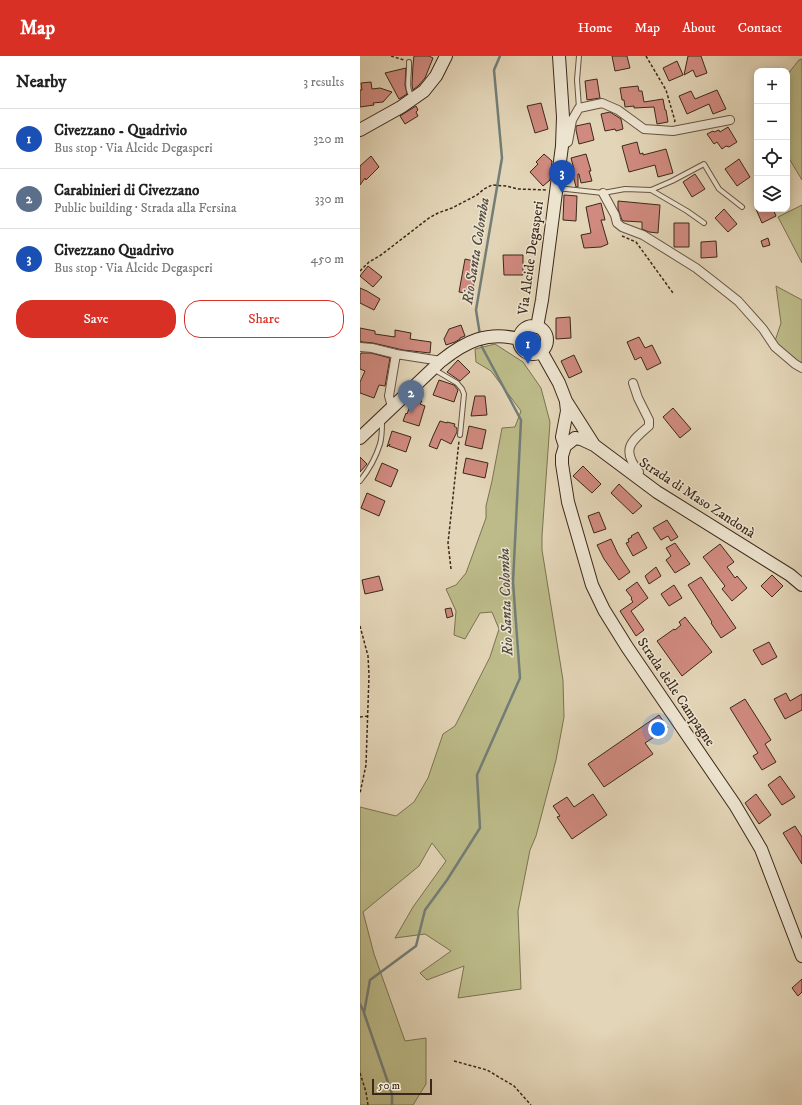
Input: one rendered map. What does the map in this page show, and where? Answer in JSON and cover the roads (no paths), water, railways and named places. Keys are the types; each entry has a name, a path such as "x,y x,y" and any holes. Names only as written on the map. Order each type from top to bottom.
{"street":[{"path":"360,130 401,107 424,91 436,76 446,56"},
{"name":"Via Alcide Degasperi","path":"537,327 542,300 562,146 563,117 559,56"},
{"path":"579,108 602,103 618,110 644,128 668,131 730,120"},
{"name":"Via Alcide Degasperi","path":"562,146 568,142 572,120 579,108"},
{"path":"603,193 615,215 617,223 622,227 642,235 702,273 738,301 763,329 775,347 802,368"},
{"name":"Via Alcide Degasperi","path":"514,338 525,329 537,327 543,331 546,338 546,345 541,351"},
{"path":"360,438 437,365 455,350 474,340 496,336 514,338 523,350 529,354 535,354 541,351 559,383 566,401 567,411 570,418 576,424 570,442"},
{"path":"360,347 372,348 437,365"},
{"path":"392,407 389,396 396,354"},
{"path":"633,383 638,398 649,420 648,426 635,438 629,448 630,457 639,472 637,478"},
{"path":"570,418 579,421 594,445"},
{"name":"Strada di Maso Zandonà","path":"570,442 581,439 594,445 663,496 790,575 802,586"},
{"name":"Strada delle Campagne","path":"570,442 562,456 562,464 568,502 592,585 604,610 627,647 735,805 761,849 802,956"}],"lane":[{"name":"Via Alcide Degasperi","path":"579,56 577,80 579,108"},
{"path":"409,62 410,70 408,88 409,93 415,98"},
{"path":"556,187 603,193 625,189 651,190 704,164 719,189 742,207"},
{"path":"651,190 687,211 704,223"},
{"path":"437,365 462,388 464,394 460,435"},
{"path":"360,481 380,445 382,417"}],"waterway":[{"name":"Rio Santa Colomba","path":"480,335 476,310 502,158 494,70 500,56"},
{"name":"Rio Santa Colomba","path":"392,1105 392,1094 364,1013 370,980 416,946 425,910 447,880 480,828 477,775 520,678 513,582 521,420 482,347 481,342"},
{"name":"Rio Santa Colomba","path":"360,1004 364,1012"}],"place":[{"name":"Civezzano Quadrivo","path":"562,193"},
{"name":"Civezzano - Quadrivio","path":"528,364"},
{"name":"Carabinieri di Civezzano","path":"411,413"}]}
